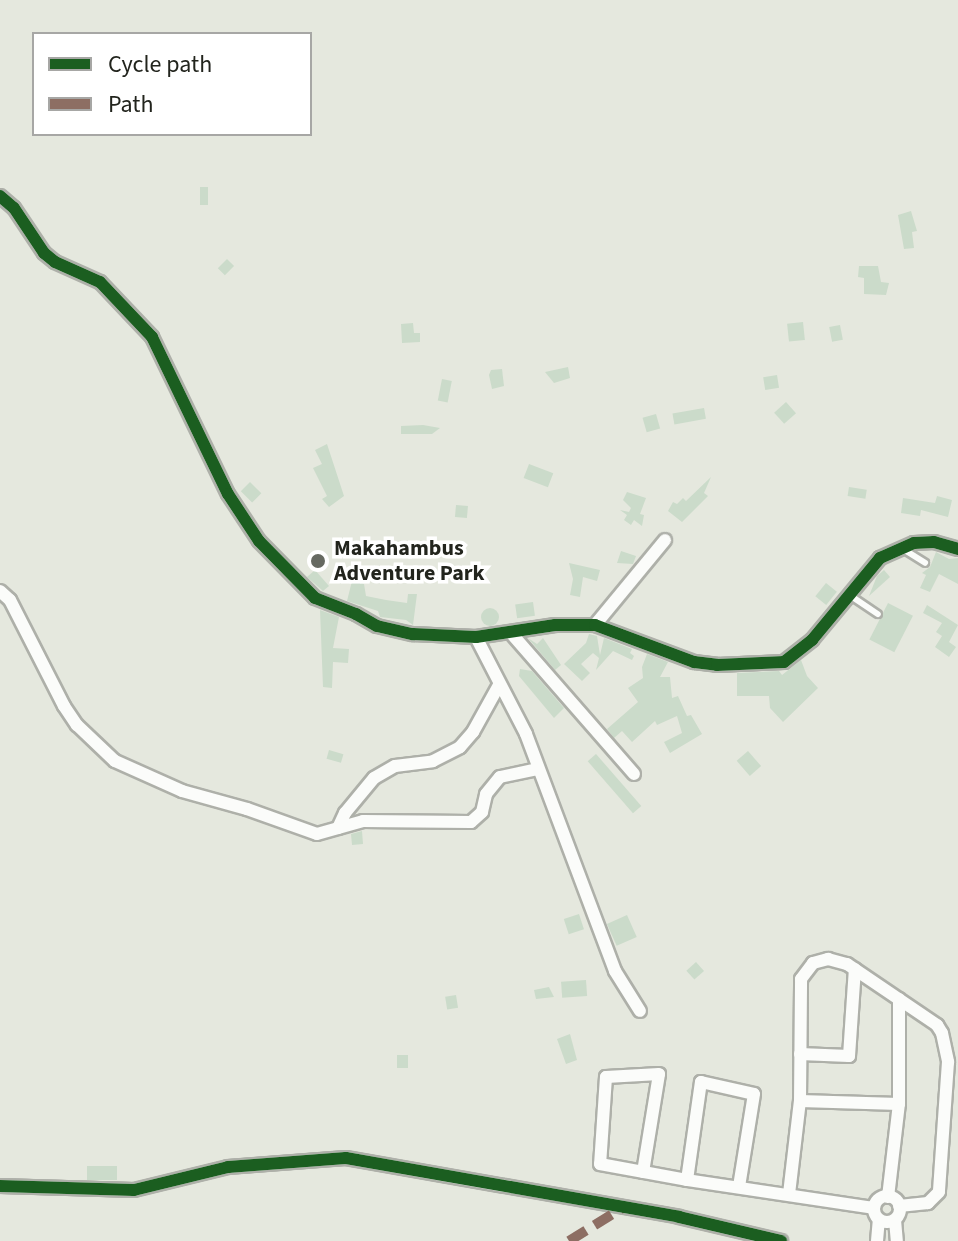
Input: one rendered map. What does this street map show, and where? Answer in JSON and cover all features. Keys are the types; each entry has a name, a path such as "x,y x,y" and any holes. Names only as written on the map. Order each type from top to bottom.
{"street":[{"path":"0,196 14,208 44,253 55,262 100,282 140,321 163,358 228,494 259,541 315,598 389,630 476,637 555,625 595,625 694,662 717,665 784,662 812,640 880,558 900,547 934,542 958,549"},
{"path":"595,625 665,540"},
{"path":"0,591 10,600 64,706 96,745 115,761 182,791 247,809 310,833 379,820 471,822 482,812 486,794 500,777 537,769"},
{"path":"511,633 634,774"},
{"path":"476,637 526,734 615,971 640,1011"},
{"path":"338,828 345,813 374,778 395,766 433,761 460,747 473,732 499,685"},
{"path":"789,1194 800,1101 801,979 807,967 828,959 838,960 855,969 937,1025 948,1062 939,1192 928,1203 899,1206 888,1197"},
{"path":"800,1054 849,1056 855,969"},
{"path":"888,1197 899,1104 899,999"},
{"path":"643,1172 659,1074 606,1077 600,1164 643,1172 687,1180 789,1194 895,1220"},
{"path":"687,1180 701,1082 754,1094 739,1187"},
{"path":"800,1101 899,1104"},
{"path":"0,1186 134,1190 228,1167 346,1158 679,1217 781,1241"},
{"path":"877,1241 875,1202 888,1197"},
{"path":"897,1241 895,1220 899,1206"}],"lane":[{"path":"900,547 925,563"},
{"path":"848,594 878,614"}],"building":[{"path":"200,187 208,187 208,205 200,205"},
{"path":"911,211 917,231 912,232 914,248 904,249 898,215"},
{"path":"227,259 234,266 225,275 218,268"},
{"path":"859,266 878,266 881,282 889,283 886,295 864,294 864,278 858,277"},
{"path":"803,322 805,340 789,342 787,324"},
{"path":"413,323 414,333 420,333 420,342 402,343 401,324"},
{"path":"840,325 843,340 832,342 829,327"},
{"path":"568,367 570,378 554,383 545,372"},
{"path":"502,369 504,386 492,389 491,370"},
{"path":"777,375 779,388 765,390 763,377"},
{"path":"442,379 452,381 448,403 438,401"},
{"path":"786,402 796,413 784,424 774,413"},
{"path":"704,408 706,419 674,424 672,414"},
{"path":"656,414 660,428 647,432 643,418"},
{"path":"401,426 440,428 432,434 401,434"},
{"path":"327,444 344,496 329,507 322,499 327,496 313,468 322,464 315,450"},
{"path":"529,464 553,473 548,487 524,478"},
{"path":"711,477 704,493 708,496 682,522 668,511 673,502 677,504 683,498 686,501"},
{"path":"250,482 261,493 252,503 241,491"},
{"path":"849,487 867,490 865,499 848,496"},
{"path":"627,492 646,498 640,514 644,515 642,526 634,520 631,525 624,520 627,515 620,510 629,512 631,508 623,500"},
{"path":"937,496 952,500 948,517 921,510 920,516 901,513 903,498 935,503"},
{"path":"456,505 468,506 467,518 455,517"},
{"path":"621,551 636,556 633,564 617,563"},
{"path":"936,552 949,559 958,558 958,584 939,574 930,592 920,588 926,575 922,573 930,567"},
{"path":"569,563 600,570 597,581 583,577 580,597 570,595 573,579"},
{"path":"315,570 329,586 323,591 307,577"},
{"path":"884,570 890,577 869,596 877,576"},
{"path":"352,581 364,584 366,596 386,600 407,603 408,594 417,594 413,625 406,620 380,617 378,611 347,601"},
{"path":"826,583 837,592 826,605 815,596"},
{"path":"533,602 535,616 517,618 515,605"},
{"path":"888,603 913,616 894,652 869,640"},
{"path":"927,605 958,625 949,642 956,647 949,657 935,647 942,636 936,632 942,623 923,613"},
{"path":"490,608 499,617 490,626 481,617"},
{"path":"320,610 339,617 333,648 349,649 348,663 333,662 332,688 323,687"},
{"path":"589,634 597,636 600,655 604,638 632,649 632,660 613,651 596,670 599,658 593,653 581,664 590,673 582,681 564,664 586,643"},
{"path":"528,638 537,644 543,638 561,665 555,670"},
{"path":"647,654 668,662 660,677 670,677 672,698 678,696 687,716 691,715 702,734 670,753 664,742 682,733 677,716 657,725 655,721 632,742 622,731 614,738 607,729 638,702 628,688 643,678 642,667"},
{"path":"801,660 807,676 818,688 783,722 770,708 769,696 737,696 737,673 779,671 782,675"},
{"path":"520,669 532,671 564,708 554,718 519,676"},
{"path":"329,750 343,754 341,763 327,759"},
{"path":"748,751 761,766 750,776 737,761"},
{"path":"596,754 641,806 633,813 588,761"},
{"path":"362,831 363,844 352,845 351,834"},
{"path":"579,914 584,929 569,934 564,919"},
{"path":"627,915 637,937 617,946 607,924"},
{"path":"696,962 704,971 694,980 686,971"},
{"path":"586,980 587,996 562,998 561,982"},
{"path":"549,987 554,997 536,999 534,990"},
{"path":"456,995 458,1008 447,1010 445,997"},
{"path":"570,1034 577,1060 566,1064 557,1039"},
{"path":"397,1055 408,1055 408,1068 397,1068"},
{"path":"87,1166 117,1166 117,1180 87,1180"}],"marked path":[{"path":"569,1241 624,1207"}],"cycle path":[{"path":"0,196 14,208 44,253 55,262 100,282 152,337 228,494 259,541 315,598 377,626 413,634 476,637 555,625 595,625 694,662 717,665 784,662 812,640 880,558 914,543 934,542 958,549"},
{"path":"0,1186 134,1190 228,1167 346,1158 679,1217 781,1241"}],"place":[{"name":"Makahambus Adventure Park","path":"318,561"}]}
